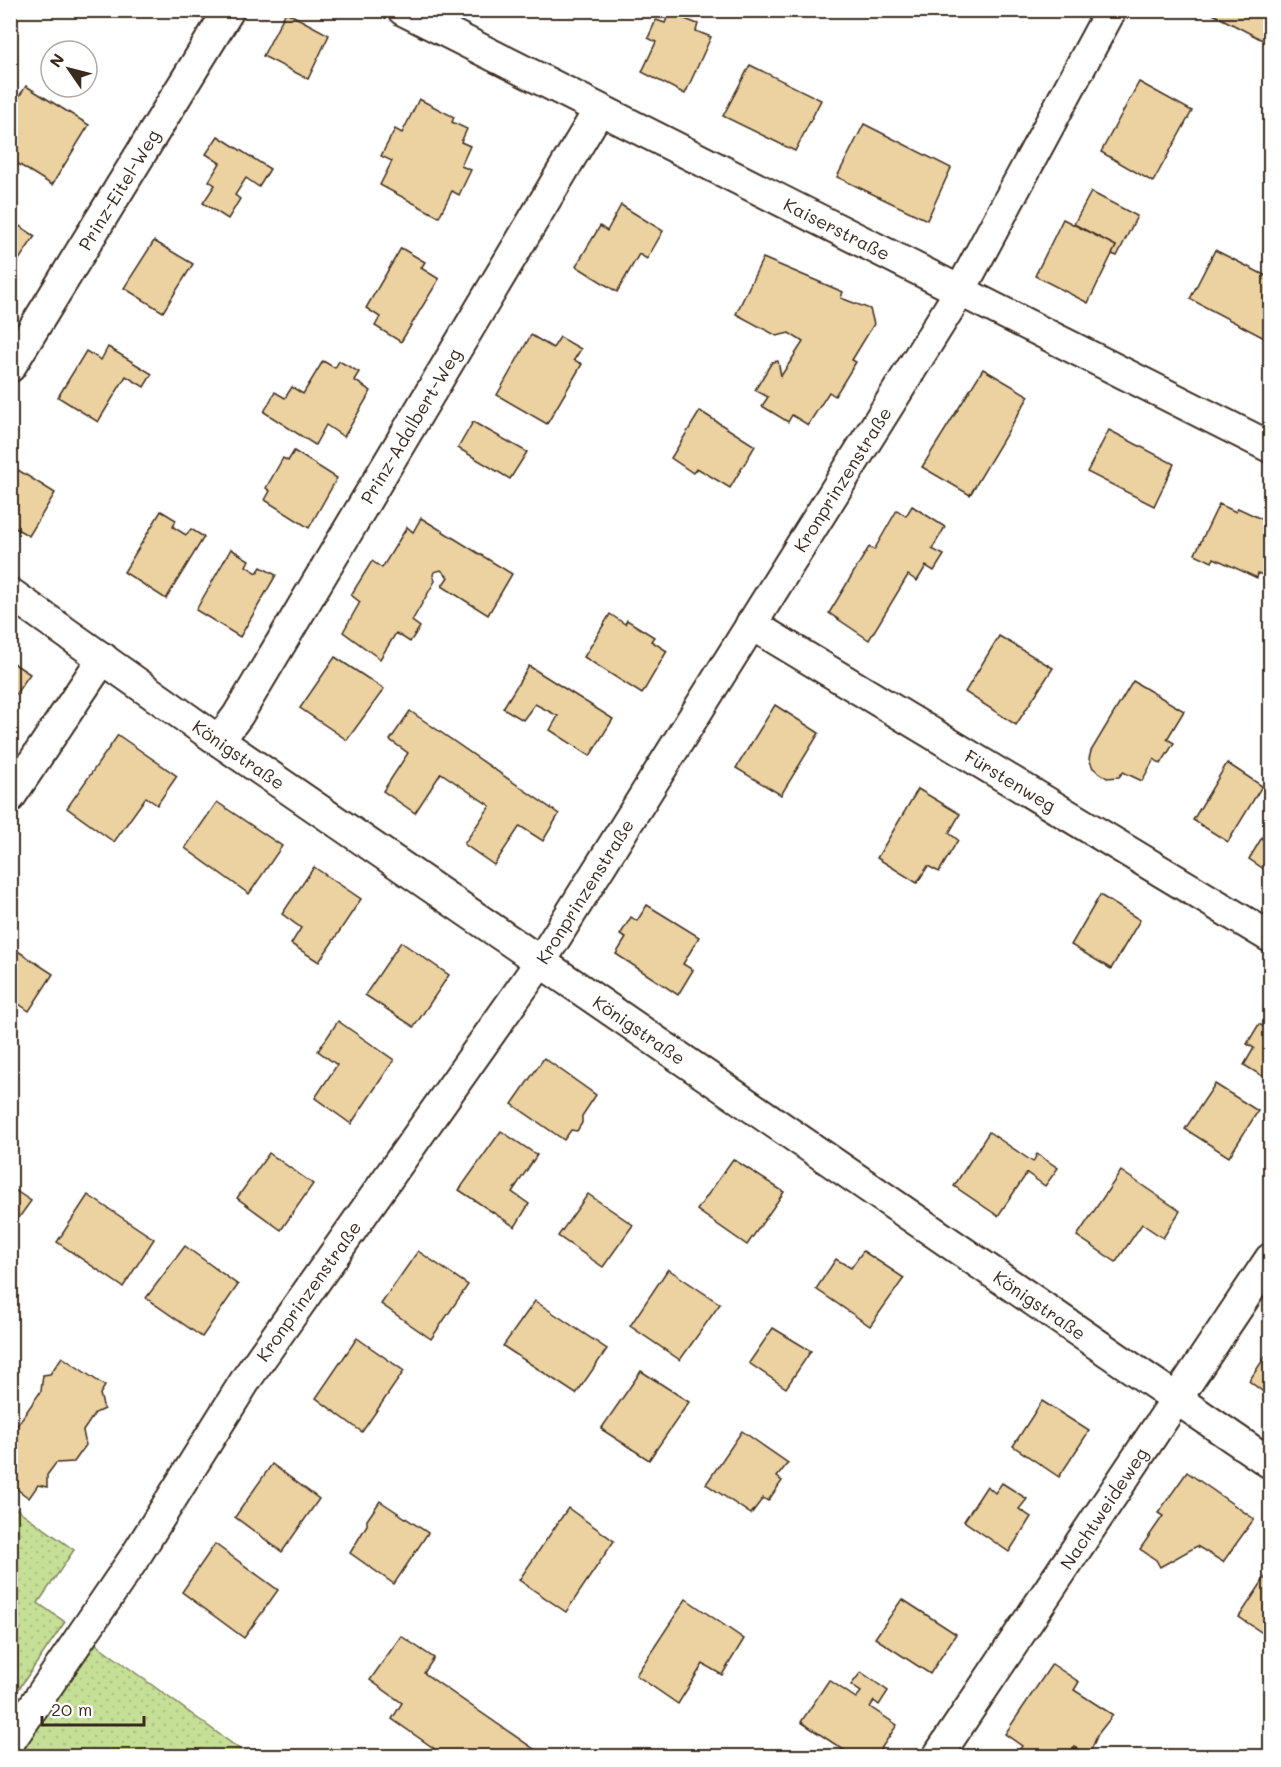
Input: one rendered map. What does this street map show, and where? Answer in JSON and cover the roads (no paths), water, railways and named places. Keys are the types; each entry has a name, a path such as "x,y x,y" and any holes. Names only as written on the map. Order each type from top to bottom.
{"street":[{"name":"Prinz-Eitel-Weg","path":"10,367 229,10"},
{"name":"Kaiserstraße","path":"403,10 1270,447"},
{"name":"Kronprinzenstraße","path":"10,1741 135,1557 247,1378 541,961 960,291 1111,10"},
{"name":"Prinz-Adalbert-Weg","path":"219,741 238,715 599,110"},
{"name":"Königstraße","path":"10,593 219,741 1270,1463"},
{"name":"Fürstenweg","path":"751,624 1270,937"},
{"path":"10,797 103,658"},
{"name":"Nachtweideweg","path":"938,1756 1270,1259"}]}
